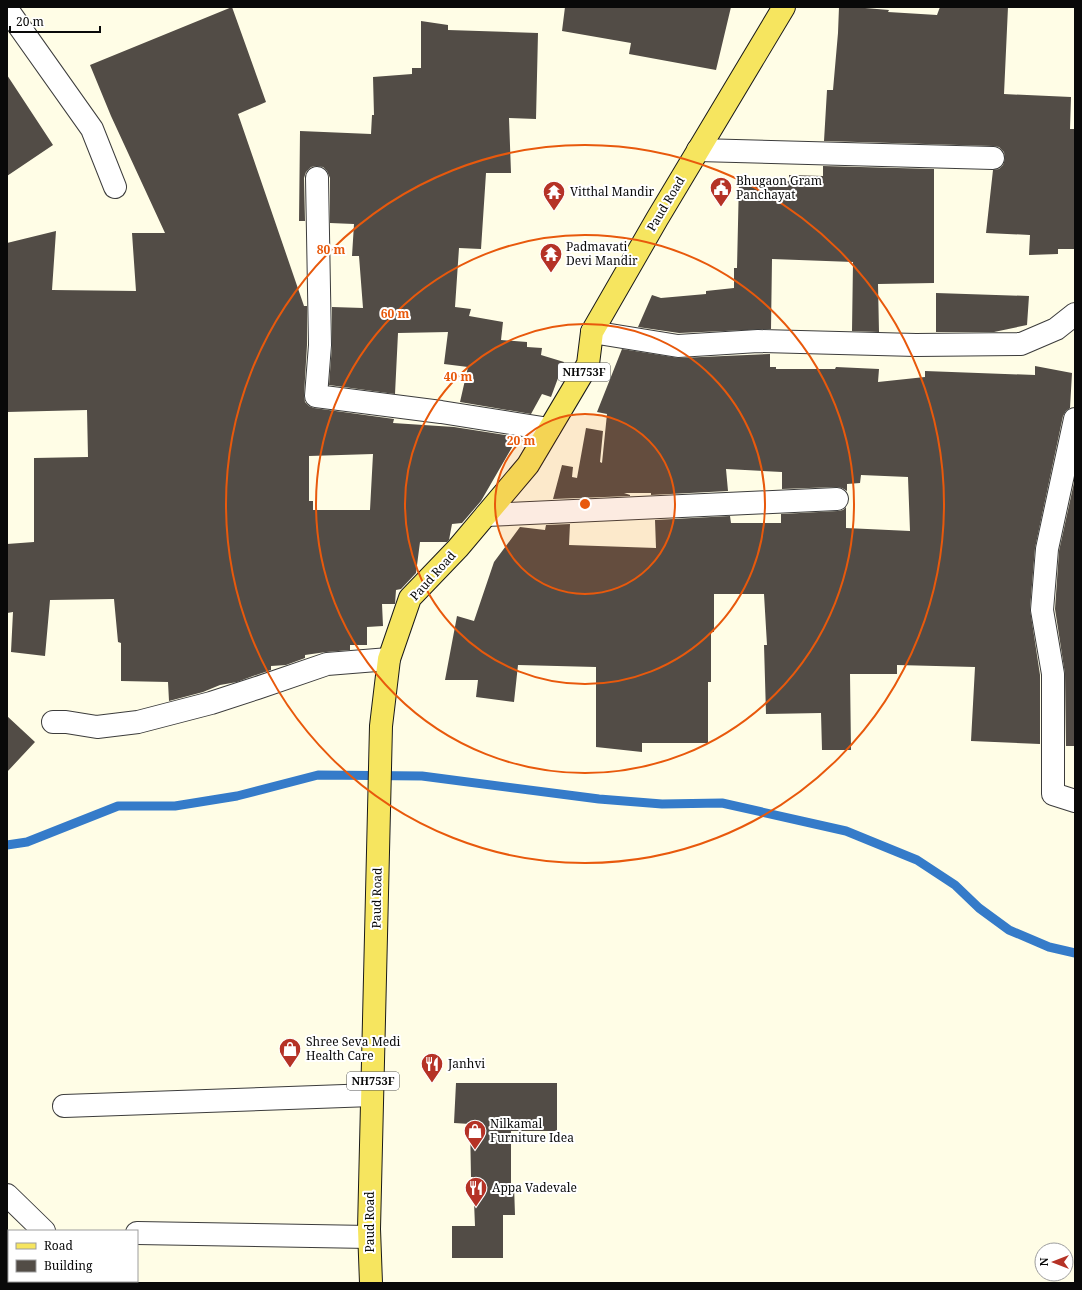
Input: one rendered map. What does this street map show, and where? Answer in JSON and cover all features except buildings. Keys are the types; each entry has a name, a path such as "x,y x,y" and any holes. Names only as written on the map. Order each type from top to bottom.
{"main road":[{"name":"Paud Road","path":"371,1283 369,1237 381,726 389,660 410,598 458,548 528,465 588,364 592,332 657,218 784,7"}],"street":[{"path":"7,9 92,129 115,187"},
{"path":"698,150 993,158"},
{"path":"317,178 320,345 316,396 441,412 549,429"},
{"path":"592,332 678,346 758,341 916,345 1021,344 1056,328 1075,314"},
{"path":"1075,419 1047,548 1042,610 1053,674 1053,794 1075,801"},
{"path":"486,515 837,499"},
{"path":"53,722 66,722 97,727 138,722 244,692 328,664 389,660"},
{"path":"64,1106 372,1095"},
{"path":"7,1195 43,1230"},
{"path":"138,1233 369,1237"}],"waterway":[{"path":"7,845 27,842 118,806 175,806 237,796 318,775 422,776 599,799 662,804 722,803 846,831 917,860 955,885 979,908 1009,930 1049,947 1075,953"}],"place":[{"name":"Bhugaon Gram Panchayat","path":"721,208"},
{"name":"Vitthal Mandir","path":"554,212"},
{"name":"Padmavati Devi Mandir","path":"551,274"},
{"name":"Shree Seva Medi Health Care","path":"290,1068"},
{"name":"Janhvi","path":"432,1084"},
{"name":"Nilkamal Furniture Idea","path":"475,1150"},
{"name":"Appa Vadevale","path":"476,1208"}]}
